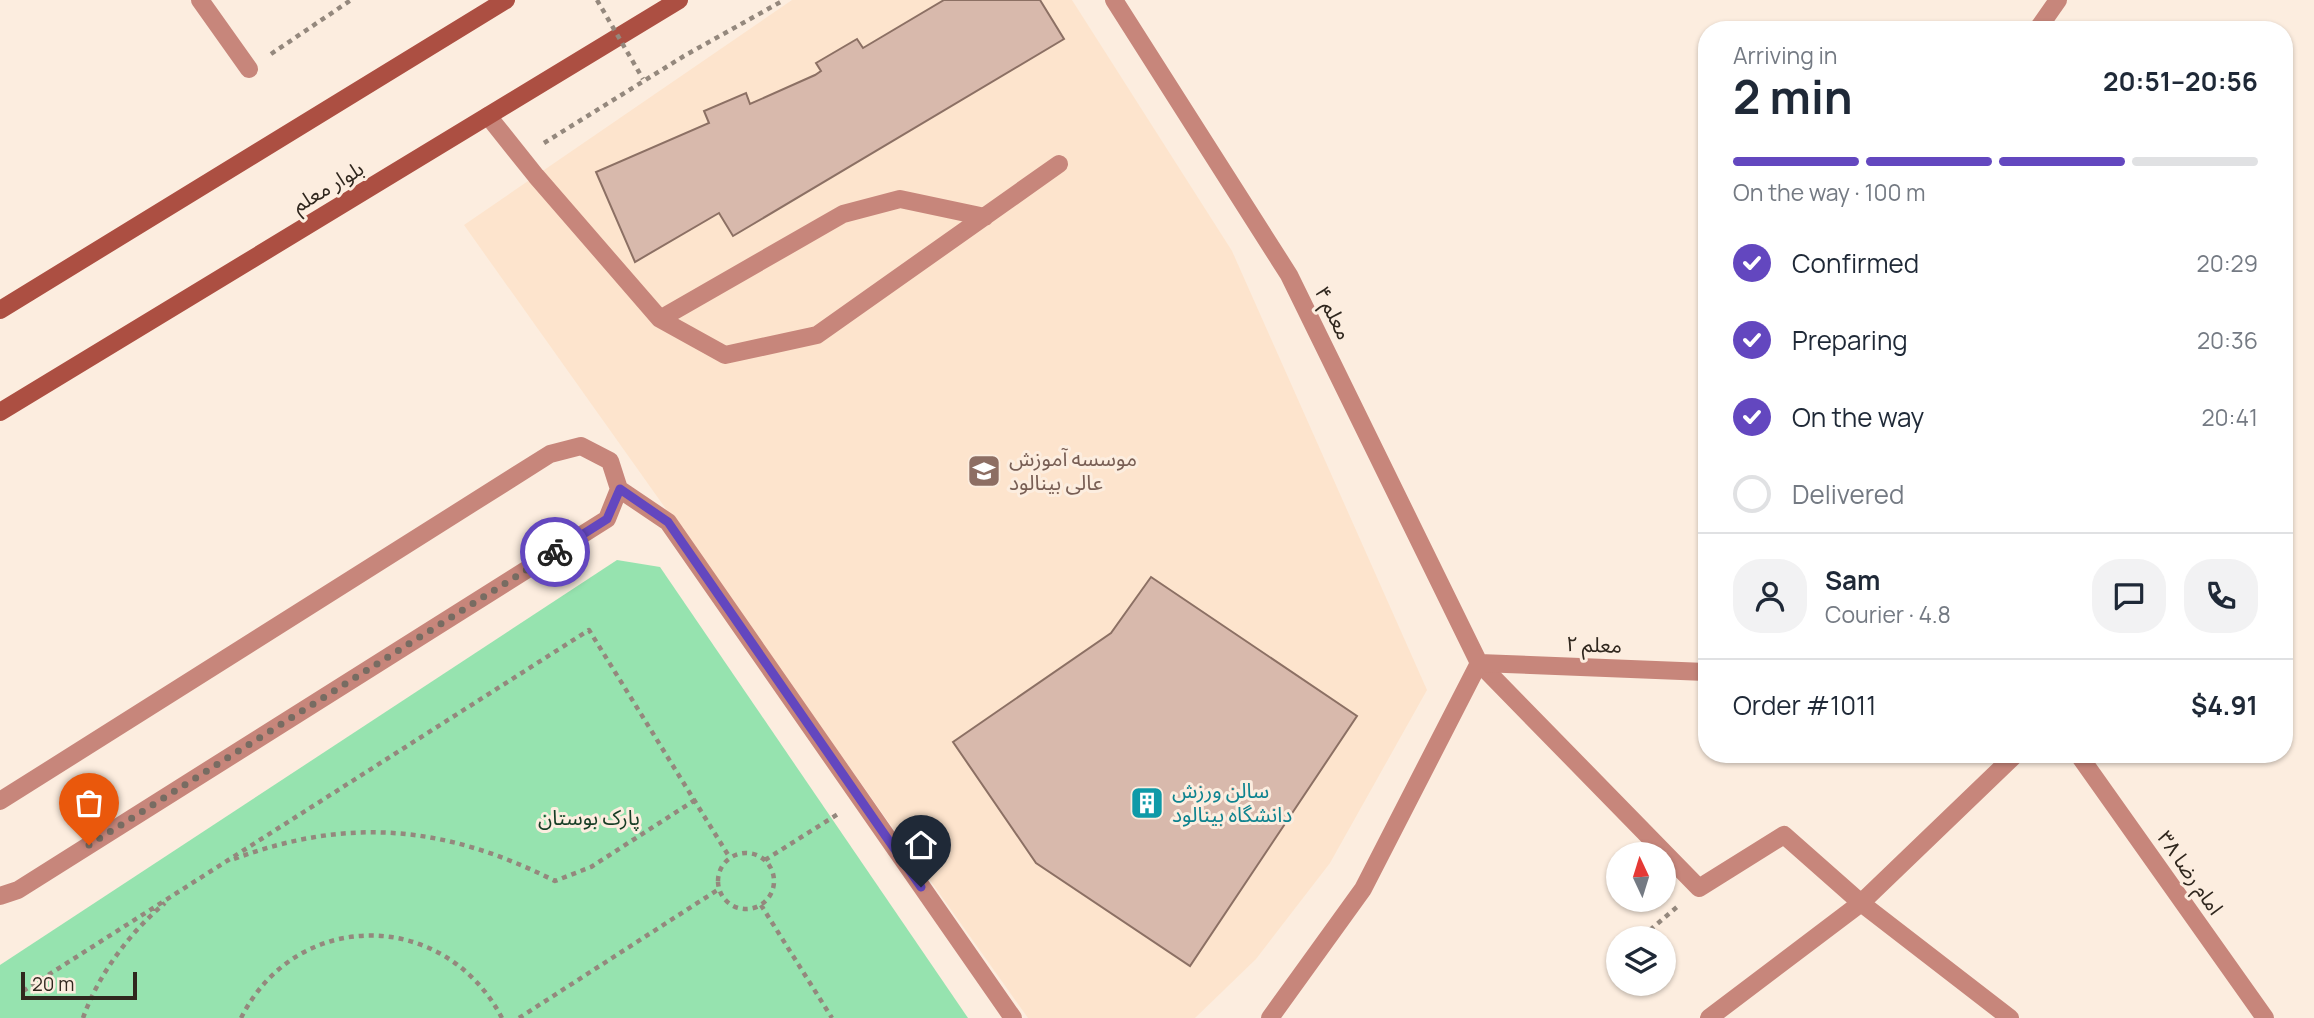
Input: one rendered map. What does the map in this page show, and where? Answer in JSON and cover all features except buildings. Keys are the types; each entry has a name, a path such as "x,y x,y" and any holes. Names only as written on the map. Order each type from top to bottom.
{"main road":[{"path":"0,310 506,0"},
{"name":"بلوار معلم","path":"0,412 679,0"}],"street":[{"path":"200,0 249,69"},
{"name":"معلم ۴","path":"1114,0 1289,275 1479,663 1699,888"},
{"path":"2043,21 2058,0"},
{"path":"488,116 660,319 725,355 817,335 1059,164"},
{"path":"660,319 843,214 900,200 985,217"},
{"path":"0,801 550,454 581,446 610,461 620,489 668,522 1013,1018"},
{"path":"0,897 30,883 607,519 620,489"},
{"path":"1270,1018 1363,889 1479,663"},
{"name":"معلم ۲","path":"1479,663 1698,672"},
{"path":"1709,1018 1861,903 2007,763"},
{"name":"امام رضا ۳۸","path":"2084,763 2265,1018"},
{"path":"1699,888 1784,835 1861,903 2010,1018"}],"path":[{"path":"249,69 351,0"},
{"path":"597,0 643,79 784,0"},
{"path":"521,158 684,56"},
{"path":"23,991 589,630 730,858"},
{"path":"765,860 861,799"},
{"path":"83,1018 105,973 129,939 157,910 190,884 225,863 264,848 303,838 344,833 384,832 429,837 473,846 515,861 555,881 591,867 695,800"},
{"path":"741,853 754,854 765,860 775,880 768,899 752,909 732,905 724,898 718,877 722,866 730,858 741,853"},
{"path":"519,1018 719,888"},
{"path":"1655,926 1699,888"},
{"path":"761,905 832,1018"},
{"path":"241,1018 267,979 288,961 341,938 370,935 399,937 453,959 475,978 502,1018"}],"shaded area":[{"name":"موسسه آموزش عالی بینالود","path":"792,0 1072,0 1232,251 1427,690 1330,863 1256,959 1195,1018 1028,1018 464,225"}],"green space":[{"name":"پارک بوستان","path":"617,560 660,567 968,1018 0,1018 0,965"}],"way so far":[{"path":"89,845 555,552"}],"place":[{"name":"موسسه آموزش عالی بینالود","path":"984,471"},
{"name":"سالن ورزش دانشگاه بینالود","path":"1147,803"}],"route":[{"path":"555,552 607,519 620,489 668,522 921,887"}]}
